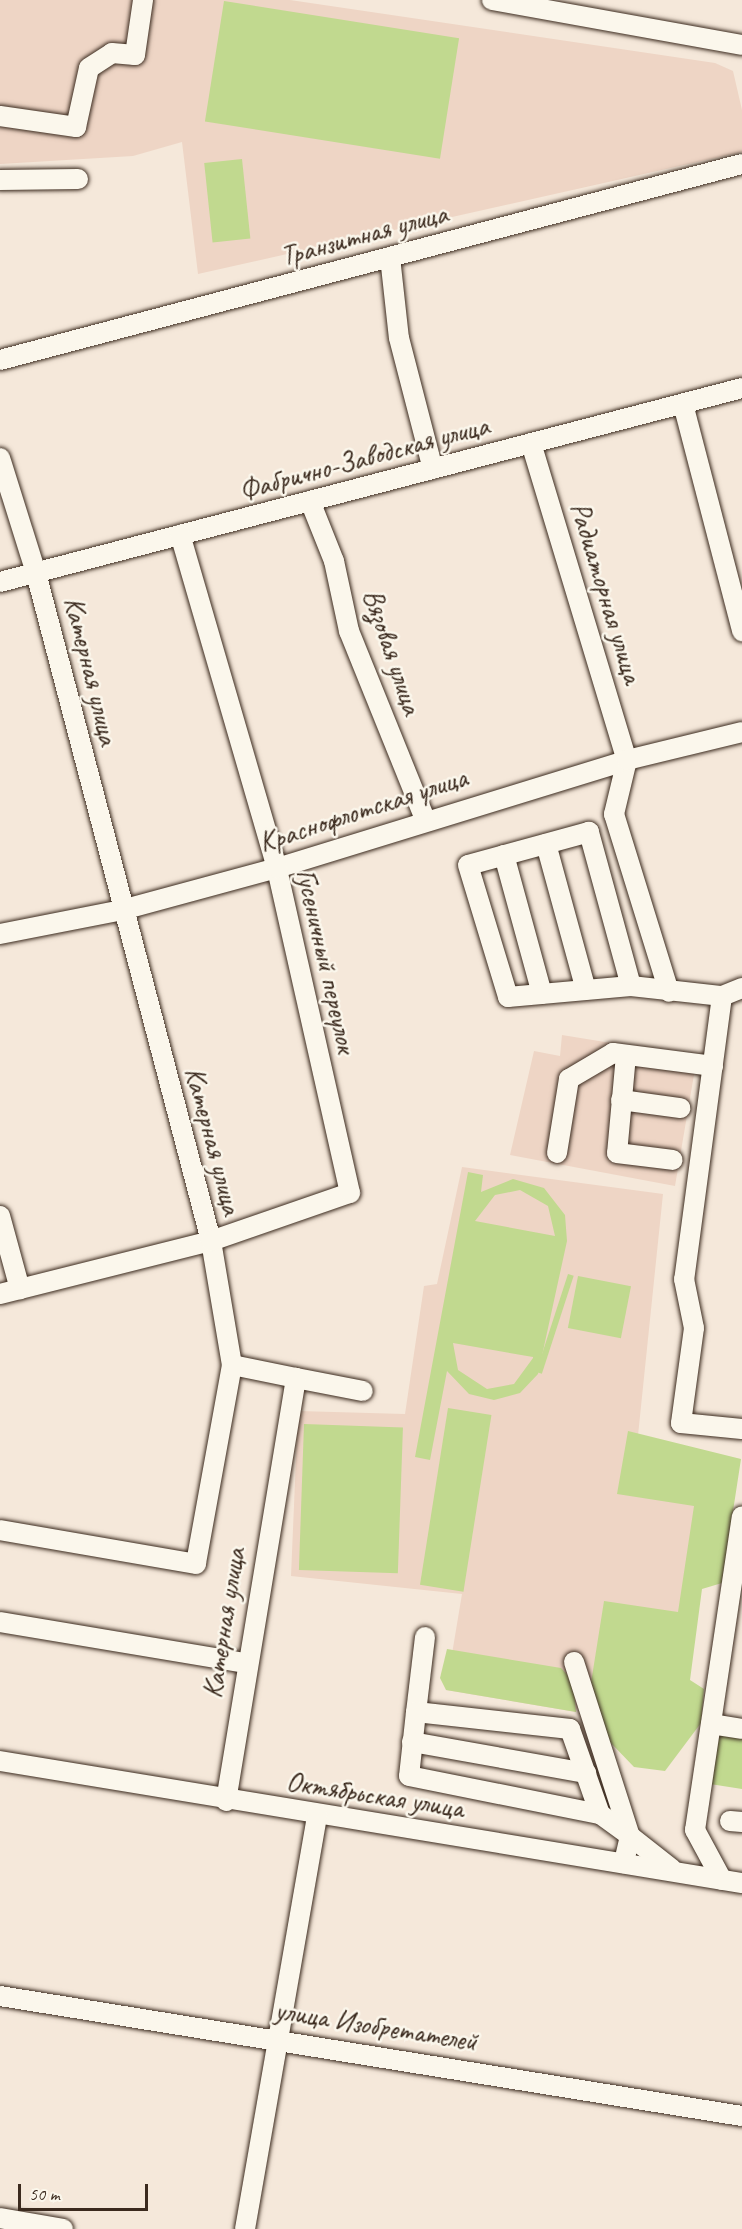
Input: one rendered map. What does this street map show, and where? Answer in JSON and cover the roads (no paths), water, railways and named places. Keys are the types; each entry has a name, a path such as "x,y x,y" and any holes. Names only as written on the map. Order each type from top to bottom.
{"street":[{"path":"0,116 76,127 88,68 112,53 135,55 143,0"},
{"path":"492,0 581,8 742,45"},
{"name":"Транзитная улица","path":"0,360 742,164"},
{"path":"0,180 78,179"},
{"path":"390,257 399,338 433,469"},
{"name":"Фабрично-Заводская улица","path":"0,582 742,388"},
{"path":"683,404 742,631"},
{"name":"Радиаторная улица","path":"531,443 627,760"},
{"name":"Катерная улица","path":"0,458 36,573 122,910 211,1240 232,1365 196,1564 0,1530"},
{"name":"Вязовая улица","path":"310,501 334,561 349,631 424,819"},
{"name":"Гусеничный переулок","path":"180,535 277,868 350,1193 211,1240"},
{"name":"Краснофлотская улица","path":"0,934 122,910 277,868 424,819 627,760 742,732"},
{"path":"627,760 614,814 669,992"},
{"path":"631,986 589,832 468,865 508,997 631,986 669,992 722,996 742,988"},
{"path":"546,843 586,990"},
{"path":"504,855 542,994"},
{"path":"722,996 684,1279 694,1328 681,1423 742,1430"},
{"path":"557,1153 569,1079 613,1053 713,1066"},
{"path":"626,1055 617,1153 673,1160"},
{"path":"621,1100 680,1108"},
{"path":"0,1216 20,1289"},
{"path":"0,1294 211,1240"},
{"path":"232,1365 363,1391"},
{"name":"Катерная улица","path":"226,1800 246,1663 296,1378"},
{"path":"722,1880 695,1830 742,1516"},
{"path":"0,1622 246,1663"},
{"path":"425,1637 409,1776 600,1815 674,1871"},
{"path":"574,1662 630,1836 624,1863"},
{"path":"416,1712 570,1729 600,1815"},
{"path":"711,1724 742,1729"},
{"path":"412,1743 585,1773"},
{"name":"Октябрьская улица","path":"0,1761 317,1815 742,1883"},
{"path":"245,2229 276,2038 317,1815"},
{"name":"улица Изобретателей","path":"0,1996 276,2038 742,2115"},
{"path":"0,2218 63,2229"}]}
